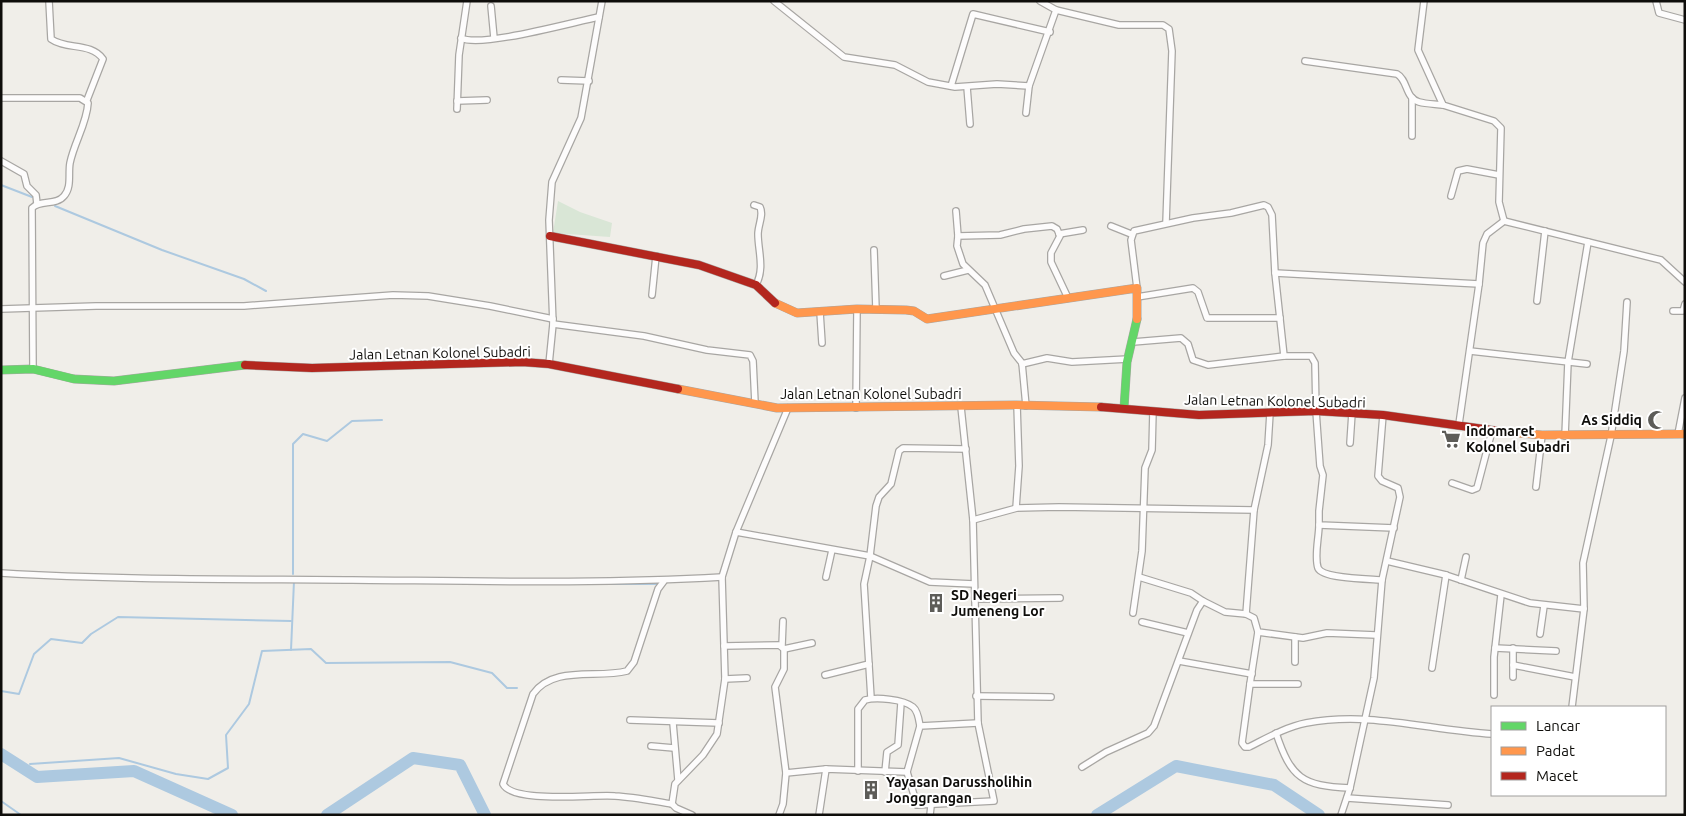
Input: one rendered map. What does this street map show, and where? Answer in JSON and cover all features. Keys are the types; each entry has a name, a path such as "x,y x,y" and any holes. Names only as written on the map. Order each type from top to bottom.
{"main road":[{"path":"550,236 699,265 756,285 777,305 797,313 857,309 910,310 927,319 1137,288 1138,314 1128,359 1124,408"},
{"name":"Jalan Letnan Kolonel Subadri","path":"1,370 33,369 58,376 91,381 114,381 253,364 312,368 522,362 549,364 788,408 1017,405 1124,408 1198,414 1316,411 1383,415 1459,424 1492,431 1542,435 1681,434"}],"street":[{"path":"33,369 32,208 37,204 52,202 64,196 69,186 70,160 88,106 87,100 103,59 99,54 81,47 51,39 49,1"},
{"path":"457,109 461,38 466,1"},
{"path":"549,364 553,321 550,236 552,182 581,118 602,1"},
{"path":"774,1 844,57 895,65 928,82 951,86 967,87 997,84 1029,86"},
{"path":"1040,1 1056,10 1119,25 1163,25 1168,29 1172,37 1172,51 1166,223"},
{"path":"1424,1 1418,50 1443,105"},
{"path":"1656,1 1659,13 1685,20"},
{"path":"491,6 494,38"},
{"path":"1026,113 1029,86 1050,32 1056,10"},
{"path":"951,86 973,14 1050,32"},
{"path":"461,38 477,41 528,34 599,17"},
{"path":"1305,61 1397,74 1402,77 1412,98 1412,136"},
{"path":"561,80 589,81"},
{"path":"967,87 970,124"},
{"path":"1,98 80,98 87,100"},
{"path":"1412,98 1417,101 1443,105 1498,124 1502,132 1499,202 1504,221"},
{"path":"457,101 487,100"},
{"path":"1,161 24,174 27,186 36,195 37,204"},
{"path":"1451,196 1456,173 1462,169 1500,175"},
{"path":"754,205 760,207 762,211 758,231 760,268 756,285"},
{"path":"1131,234 1138,230 1166,223 1255,207 1268,207 1272,215 1275,273 1284,356"},
{"path":"956,211 959,253 968,270 985,285 997,309 1014,353 1022,364 1026,406"},
{"path":"1504,221 1661,260 1685,282"},
{"path":"1459,424 1483,243 1487,234 1504,221"},
{"path":"958,236 1000,235 1024,229 1052,226 1059,234 1060,240 1051,253 1051,262 1068,298"},
{"path":"1110,226 1131,234"},
{"path":"1059,234 1083,230"},
{"path":"1536,301 1545,231"},
{"path":"1131,234 1137,288"},
{"path":"1565,436 1568,362 1588,242"},
{"path":"874,250 876,310"},
{"path":"652,295 656,256"},
{"path":"944,276 968,270"},
{"path":"1275,273 1479,284"},
{"path":"1137,297 1193,288 1198,292 1207,318 1280,318"},
{"path":"1,310 96,306 244,306 393,295 436,298 553,321 644,336 707,350 750,355 753,361 755,403"},
{"path":"1572,706 1584,609 1582,569 1585,546 1611,436 1624,351 1627,302"},
{"path":"1673,310 1683,311 1685,304"},
{"path":"856,408 857,309"},
{"path":"820,312 822,342"},
{"path":"1133,342 1181,338 1188,344 1193,360 1208,365 1284,356 1311,356 1315,361 1316,411 1320,466 1323,475 1317,562 1319,569 1322,572 1382,580"},
{"path":"1470,351 1587,364"},
{"path":"1022,364 1047,358 1072,362 1128,359"},
{"path":"1681,434 1685,398"},
{"path":"1016,508 1018,466 1017,405"},
{"path":"858,771 858,709 861,703 871,698 901,703 915,708 920,726 907,772 916,805 930,806 994,801 978,723 973,520 961,407"},
{"path":"672,804 675,784 712,745 717,734 725,679 722,577 736,532 788,408"},
{"path":"1133,613 1139,577 1145,508 1145,468 1152,450 1153,410"},
{"path":"1246,614 1254,510 1268,444 1270,412"},
{"path":"1350,443 1352,413"},
{"path":"1341,815 1350,788 1374,678 1376,635 1382,580 1388,560 1400,497 1400,490 1382,481 1378,476 1383,415"},
{"path":"1452,483 1472,490 1477,488 1492,431"},
{"path":"1536,487 1542,435"},
{"path":"871,698 863,591 879,497 891,484 900,449 906,447 966,449"},
{"path":"973,520 1016,508 1254,510"},
{"path":"1319,525 1394,528"},
{"path":"736,532 870,556 930,582 974,584"},
{"path":"826,577 832,550"},
{"path":"1461,580 1466,557"},
{"path":"1388,560 1446,575 1501,595 1544,606 1584,609"},
{"path":"1,573 196,580 310,579 481,583 664,580 722,577"},
{"path":"1432,668 1446,575"},
{"path":"1139,577 1191,593 1225,612 1246,614 1254,618 1258,632 1242,743 1249,747 1276,733 1304,723 1365,718 1461,732 1491,734"},
{"path":"664,580 658,589 634,662 626,671 559,677 545,681 539,686 533,694 503,780 507,790 539,796 566,798 615,796 672,804 676,808 692,815"},
{"path":"1494,696 1495,648 1501,595"},
{"path":"975,599 1060,598"},
{"path":"1082,767 1106,752 1148,733 1157,719 1188,633 1203,601"},
{"path":"1540,634 1544,606"},
{"path":"780,815 786,773 775,687 784,669 783,621"},
{"path":"1142,622 1188,633"},
{"path":"1258,632 1295,637 1327,632 1376,635"},
{"path":"1294,662 1295,637"},
{"path":"724,646 783,648 812,643"},
{"path":"1495,648 1556,651"},
{"path":"1513,648 1513,677"},
{"path":"1179,661 1252,674"},
{"path":"825,674 869,664"},
{"path":"1513,665 1575,677"},
{"path":"725,679 748,678"},
{"path":"1250,684 1298,684"},
{"path":"976,696 1050,697"},
{"path":"885,772 887,752 898,745 901,703"},
{"path":"630,720 673,723 719,723"},
{"path":"673,723 678,780"},
{"path":"920,726 978,723"},
{"path":"1276,733 1285,760 1292,770 1324,787 1350,788"},
{"path":"651,746 674,748"},
{"path":"786,773 826,769 907,772"},
{"path":"819,815 826,769"},
{"path":"1347,798 1448,805"},
{"path":"930,806 930,815"}],"green space":[{"path":"558,201 580,212 612,223 610,237 553,233"}],"waterway":[{"path":"1,185 32,197"},
{"path":"55,206 162,250 244,279 266,291"},
{"path":"293,574 293,444 303,434 327,441 352,421 382,420"},
{"path":"291,650 294,581"},
{"path":"601,584 657,584"},
{"path":"1,691 19,694 34,654 51,639 82,643 91,634 118,617 291,621"},
{"path":"30,764 119,758 176,774 208,779 228,768 226,735 249,704 262,651 311,649 326,663 450,662 492,673 507,688 517,688"},
{"path":"1,754 37,777 134,771 232,815"},
{"path":"327,815 413,758 460,765 485,815"},
{"path":"1097,815 1176,766 1274,785 1319,815"},
{"path":"1,801 21,815"}],"traffic: fast":[{"path":"1124,408 1127,362 1137,319"},
{"path":"1,370 33,369 74,379 114,381 245,365"}],"traffic: slow":[{"path":"775,303 797,313 857,309 906,310 914,311 927,319 1137,288 1137,319"},
{"path":"678,389 777,408 1015,405 1101,407"},
{"path":"1505,432 1542,435 1685,434"}],"traffic: jam":[{"path":"550,236 699,265 756,285 775,303"},
{"path":"245,365 312,368 522,362 549,364 678,389"},
{"path":"1101,407 1199,415 1316,411 1383,415 1505,432"}],"place":[{"name":"As Siddiq","path":"1657,420"},
{"name":"Indomaret Kolonel Subadri","path":"1451,439"},
{"name":"SD Negeri Jumeneng Lor","path":"936,603"},
{"name":"Yayasan Darussholihin Jonggrangan","path":"871,790"}]}
